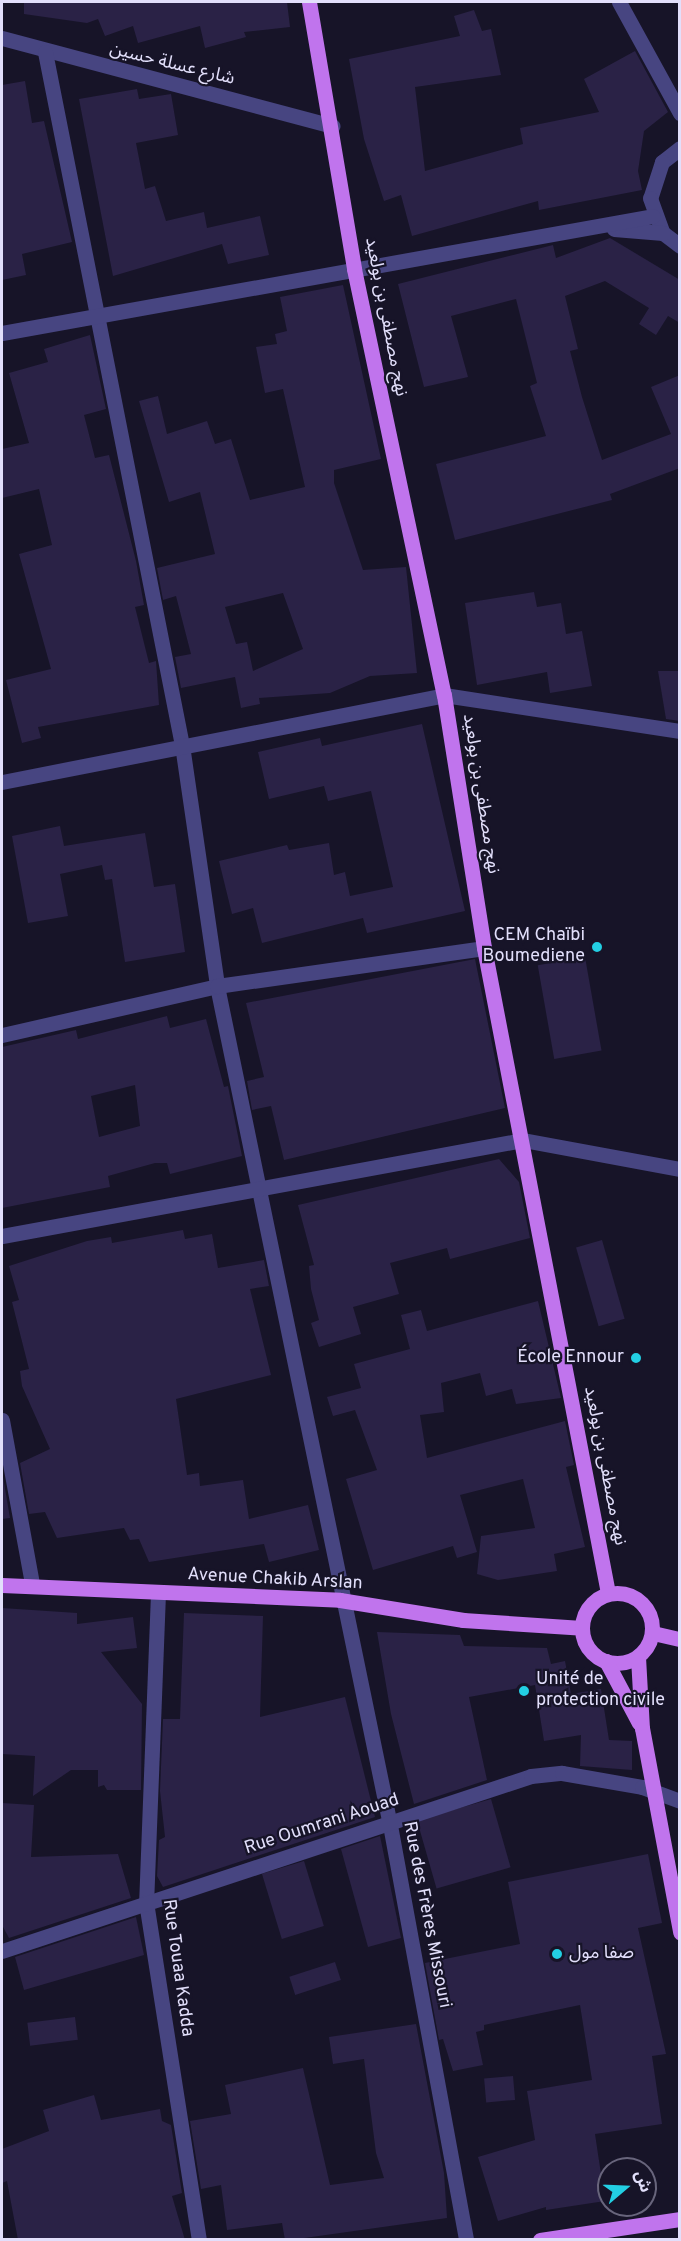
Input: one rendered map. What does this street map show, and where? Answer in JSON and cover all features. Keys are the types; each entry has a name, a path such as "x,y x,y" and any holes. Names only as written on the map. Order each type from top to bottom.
{"main road":[{"name":"نهج مصطفى بن بولعيد","path":"309,2 333,126 354,269 444,695 484,948 523,1140 608,1593"},
{"name":"Avenue Chakib Arslan","path":"2,1585 32,1584 158,1593 340,1600 463,1620 582,1628"},
{"path":"638,1657 618,1664 606,1662 590,1651 582,1628 592,1603 608,1593 639,1600 648,1609 653,1633 638,1657 642,1728 657,1796 680,1932"},
{"path":"653,1633 680,1639"},
{"path":"606,1662 642,1728"},
{"path":"540,2240 680,2218"}],"street":[{"path":"619,2 680,113"},
{"name":"شارع عسلة حسين","path":"2,38 45,52 333,126"},
{"name":"Rue des Frères Missouri","path":"45,52 182,745 217,986 262,1189 340,1600 390,1825 466,2240"},
{"path":"680,148 662,162 653,179 653,216 663,232 680,246"},
{"path":"2,333 98,319 354,269 653,216"},
{"path":"591,227 663,232"},
{"path":"2,782 444,695 680,731"},
{"path":"2,1035 217,986 484,948"},
{"path":"2,1236 523,1140 680,1169"},
{"path":"2,1420 32,1584"},
{"name":"Rue Touaa Kadda","path":"158,1593 146,1902 199,2240"},
{"name":"Rue Oumrani Aouad","path":"2,1951 146,1902 390,1825 531,1776 562,1773 642,1787 657,1796 680,1801"}],"building":[{"path":"24,2 287,2 290,27 244,32 246,37 205,48 200,26 138,43 133,26 105,36 98,19 87,23 24,14"},
{"path":"474,10 482,31 491,29 501,75 415,87 425,171 523,144 520,128 599,112 584,79 635,51 668,112 644,131 638,171 642,190 539,210 538,201 412,236 401,195 384,201 364,139 349,59 460,36 454,16"},
{"path":"25,81 32,123 44,121 72,242 22,254 26,275 2,280 2,85"},
{"path":"137,89 139,99 171,94 178,135 136,143 145,189 155,186 166,221 204,212 207,228 260,216 269,255 228,264 222,244 113,276 79,99"},
{"path":"610,238 680,280 680,323 668,316 656,335 639,324 649,308 605,281 565,296 578,349 570,351 582,397 602,460 671,434 651,387 680,375 680,468 610,494 612,500 455,540 436,464 546,436 530,386 537,383 516,299 451,316 468,377 424,387 398,284 553,245 556,258"},
{"path":"343,285 381,459 334,470 334,483 363,570 406,567 417,673 370,676 330,693 259,698 260,704 241,708 235,677 181,688 175,657 191,654 176,596 163,600 157,568 215,554 200,492 169,502 139,401 158,396 167,434 207,421 215,444 231,439 250,500 305,487 283,389 265,393 256,347 277,344 275,334 287,331 280,297","holes":["283,593 303,649 253,671 247,642 236,644 225,607"]},
{"path":"90,335 106,409 84,415 95,458 109,455 136,561 144,605 135,607 149,663 156,661 159,705 38,727 41,738 22,743 6,680 51,669 19,554 52,545 39,489 2,498 2,449 29,443 9,373 48,362 44,349"},
{"path":"534,592 537,607 561,603 566,634 582,631 592,686 550,693 547,672 477,685 465,603"},
{"path":"658,671 680,671 680,721 666,719"},
{"path":"422,724 465,911 367,933 363,918 262,943 253,908 232,914 219,861 287,845 289,850 329,843 334,875 345,872 350,896 393,887 371,791 328,801 324,786 269,799 258,752 320,738 322,746"},
{"path":"60,826 64,846 145,833 154,887 175,884 185,952 125,962 112,879 105,880 102,865 60,874 68,916 28,923 12,836"},
{"path":"585,957 601,1051 554,1059 538,965"},
{"path":"475,959 505,1108 284,1160 271,1106 252,1110 247,1081 264,1077 246,1003"},
{"path":"167,1016 170,1028 206,1019 224,1087 228,1086 242,1156 170,1174 167,1163 155,1163 108,1176 110,1187 2,1208 2,1047 76,1030 78,1039","holes":["135,1085 140,1126 99,1137 91,1096"]},
{"path":"499,1159 519,1182 530,1238 450,1259 447,1248 390,1263 399,1294 353,1307 361,1334 319,1347 311,1323 319,1320 311,1289 309,1266 314,1265 298,1205"},
{"path":"183,1230 185,1239 212,1234 218,1268 264,1260 269,1286 250,1289 271,1375 176,1399 187,1475 199,1473 200,1486 243,1480 249,1519 308,1505 319,1550 269,1562 264,1544 149,1562 139,1539 130,1540 124,1528 57,1538 45,1512 29,1514 20,1463 50,1449 22,1386 20,1371 29,1369 12,1302 19,1300 9,1266 87,1241 111,1237 112,1243"},
{"path":"602,1240 625,1319 599,1326 576,1247"},
{"path":"538,1301 561,1398 516,1404 512,1389 486,1396 480,1373 441,1383 444,1412 420,1415 427,1458 565,1421 574,1465 566,1467 585,1547 554,1554 557,1571 498,1580 477,1574 481,1536 535,1528 523,1479 460,1495 477,1552 457,1558 453,1546 373,1570 346,1479 377,1470 355,1410 333,1416 327,1397 361,1388 354,1364 410,1349 401,1315 421,1310 427,1331"},
{"path":"2,1471 10,1518 2,1519"},
{"path":"2,1608 77,1613 77,1624 133,1617 137,1648 101,1652 142,1704 141,1790 107,1790 104,1785 98,1787 98,1770 71,1770 33,1796 35,1756 2,1754"},
{"path":"184,1613 263,1616 260,1717 345,1697 375,1817 163,1887 157,1876 159,1840 165,1837 160,1791 163,1719 180,1719"},
{"path":"377,1632 460,1635 464,1646 547,1648 551,1664 565,1661 571,1694 601,1689 609,1740 632,1741 632,1770 580,1766 581,1735 544,1741 535,1685 469,1697 487,1780 414,1804 391,1714"},
{"path":"491,1799 511,1867 437,1888 417,1820"},
{"path":"2,1803 34,1805 31,1857 118,1854 131,1898 9,1938 2,1925"},
{"path":"380,1836 401,1938 368,1947 341,1849"},
{"path":"648,1854 662,1923 638,1928 666,2054 652,2056 662,2124 595,2134 598,2157 597,2202 546,2210 546,2207 498,2221 478,2157 535,2140 527,2091 592,2080 580,2005 484,2025 484,2030 476,2032 483,2065 453,2071 443,2039 439,2040 425,1963 520,1944 508,1882"},
{"path":"304,1861 324,1926 282,1939 262,1874"},
{"path":"136,1917 144,1955 24,1990 15,1957"},
{"path":"335,1962 341,1980 295,1995 289,1977"},
{"path":"75,2017 78,2040 30,2046 27,2023"},
{"path":"416,2024 444,2173 447,2218 290,2240 285,2240 282,2223 227,2230 221,2185 201,2189 190,2121 231,2114 225,2085 303,2068 330,2185 384,2178 376,2153 364,2059 333,2064 329,2037"},
{"path":"513,2076 515,2100 486,2102 484,2079"},
{"path":"94,2095 101,2120 160,2109 162,2121 171,2125 182,2193 172,2196 185,2240 18,2240 7,2181 2,2183 2,2149 49,2131 43,2110"}],"place":[{"name":"CEM Chaïbi Boumediene","path":"597,947"},
{"name":"École Ennour","path":"636,1358"},
{"name":"Unité de protection civile","path":"524,1691"},
{"name":"صفا مول","path":"557,1954"}]}
